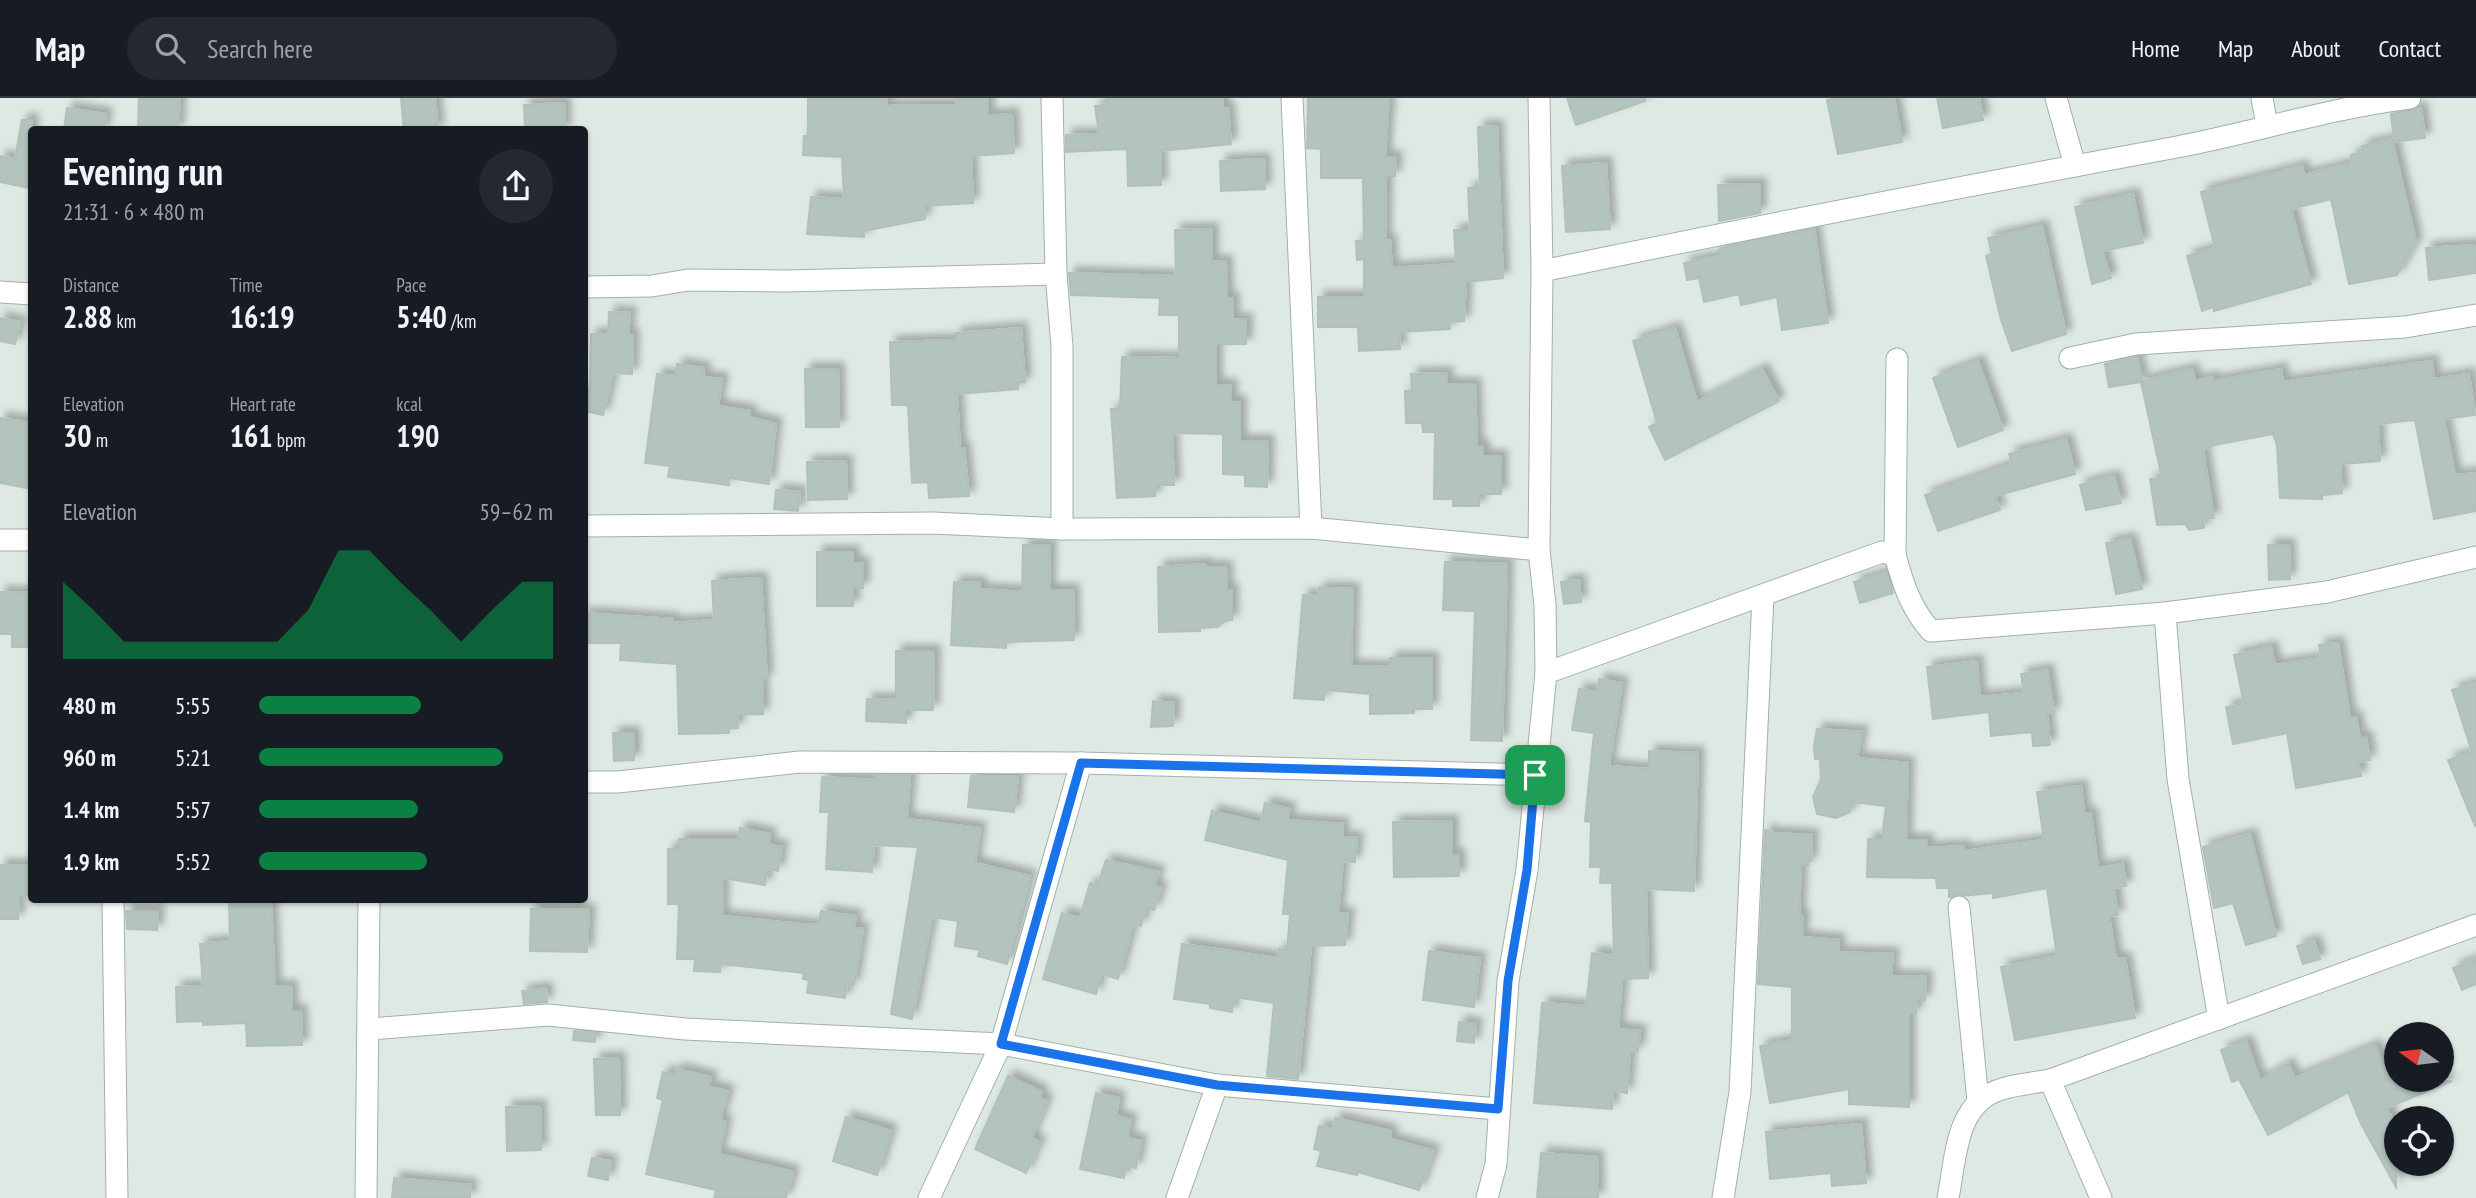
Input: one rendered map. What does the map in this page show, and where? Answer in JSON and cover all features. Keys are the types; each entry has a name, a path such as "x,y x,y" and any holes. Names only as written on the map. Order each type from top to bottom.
{"street":[{"path":"1052,98 1056,274 1062,346 1062,529"},
{"path":"1292,98 1311,528"},
{"path":"1486,1198 1496,1164 1508,981 1527,870 1546,673 1545,605 1539,550 1542,271 1539,98"},
{"path":"2056,98 2075,166"},
{"path":"2262,98 2267,126"},
{"path":"1542,271 1811,215 2075,166 2355,105 2410,98"},
{"path":"588,287 652,286 688,280 788,281 1056,274"},
{"path":"0,292 28,294"},
{"path":"2070,358 2136,344 2405,327 2476,315"},
{"path":"1897,359 1895,555 1903,585 1918,617 1931,631 2165,613 2327,593 2476,557"},
{"path":"588,526 933,523 1062,529 1311,528 1539,550"},
{"path":"0,540 28,540"},
{"path":"1546,673 1882,552 1895,555"},
{"path":"1723,1198 1740,1092 1763,597"},
{"path":"2165,613 2178,779 2219,1019"},
{"path":"588,782 618,782 800,762 1081,763 1535,775"},
{"path":"929,1198 1001,1044 1081,763"},
{"path":"113,903 117,1198"},
{"path":"366,1198 370,1029 369,903"},
{"path":"1959,907 1978,1101"},
{"path":"1948,1198 1963,1120 1978,1101 2000,1089 2050,1080 2476,925"},
{"path":"370,1029 548,1015 685,1029 1001,1044 1217,1085 1498,1109"},
{"path":"2050,1080 2101,1198"},
{"path":"1177,1198 1217,1085"}],"building":[{"path":"139,98 180,98 178,126 138,126"},
{"path":"401,98 435,98 438,126 404,126"},
{"path":"808,98 887,98 887,106 957,105 956,98 988,98 988,116 1012,114 1014,153 971,156 973,203 924,206 925,219 864,231 864,237 807,234 811,197 844,199 842,157 803,155 804,136 808,136"},
{"path":"1107,98 1222,98 1223,109 1228,108 1231,144 1160,151 1161,185 1128,186 1127,149 1066,152 1066,135 1099,134 1095,106 1108,104"},
{"path":"1308,98 1389,98 1385,157 1396,157 1395,176 1386,176 1385,240 1390,240 1392,268 1456,264 1454,230 1470,230 1468,188 1480,187 1478,127 1497,126 1503,278 1466,282 1464,321 1449,322 1450,329 1399,332 1400,349 1359,351 1358,327 1318,327 1318,297 1364,297 1364,259 1357,260 1356,241 1364,241 1363,178 1321,178 1321,149 1307,148"},
{"path":"1567,98 1645,98 1645,101 1576,125"},
{"path":"1894,98 1902,142 1838,154 1827,100"},
{"path":"1937,98 1979,98 1983,120 1943,128"},
{"path":"564,103 565,126 525,126 524,105"},
{"path":"67,108 106,114 104,126 65,126"},
{"path":"2421,108 2425,138 2394,142 2391,114"},
{"path":"22,120 32,120 32,126 28,126 28,188 0,182 0,156 15,159"},
{"path":"2392,139 2416,242 2397,275 2349,284 2331,199 2291,209 2311,284 2214,311 2213,307 2202,311 2187,256 2215,248 2201,192 2302,166 2304,175 2352,163 2351,155 2364,152 2362,146"},
{"path":"1264,159 1265,189 1221,191 1220,161"},
{"path":"1606,163 1610,229 1566,232 1562,166"},
{"path":"1760,184 1760,213 1719,221 1718,185"},
{"path":"2133,194 2143,243 2102,251 2111,278 2092,284 2075,207"},
{"path":"2042,226 2066,334 2012,351 2001,320 1986,256 1992,254 1988,238"},
{"path":"1212,229 1212,262 1226,261 1227,298 1233,298 1233,320 1246,319 1246,344 1216,344 1216,385 1231,385 1231,402 1240,402 1240,441 1268,441 1267,487 1245,486 1245,475 1223,474 1223,434 1172,433 1174,485 1155,485 1155,496 1117,498 1111,409 1120,409 1122,357 1179,358 1179,315 1159,315 1160,298 1071,295 1069,273 1176,276 1175,230"},
{"path":"1814,229 1828,323 1782,330 1777,297 1741,305 1739,294 1704,302 1699,278 1687,280 1684,263 1720,256 1720,248"},
{"path":"2474,245 2476,273 2429,280 2426,248"},
{"path":"609,312 630,313 628,335 633,335 632,374 613,373 603,415 588,412 591,334 608,334"},
{"path":"0,318 20,322 15,344 0,341"},
{"path":"1021,328 1025,382 1018,383 1018,389 957,394 960,448 964,448 969,496 929,498 928,482 912,483 908,405 892,405 890,342 956,340 956,333"},
{"path":"1675,328 1697,402 1762,369 1779,401 1665,460 1649,427 1657,423 1633,341"},
{"path":"2137,357 2142,381 2192,369 2195,381 2212,377 2213,381 2281,369 2283,382 2432,361 2434,379 2469,374 2475,415 2444,419 2455,475 2476,473 2476,511 2434,519 2415,420 2378,424 2380,461 2340,464 2342,493 2322,495 2322,499 2280,498 2277,445 2273,434 2214,445 2203,450 2214,518 2203,519 2204,528 2189,530 2185,524 2157,525 2150,479 2162,478 2141,382 2109,387 2105,364"},
{"path":"1978,361 2003,430 1958,447 1933,378"},
{"path":"677,364 704,368 703,377 722,379 718,406 750,411 749,417 776,424 769,484 729,478 729,485 668,477 670,466 645,463 657,374 676,376"},
{"path":"805,369 838,369 839,427 806,427"},
{"path":"1447,373 1447,384 1475,384 1477,446 1483,446 1483,456 1501,456 1501,494 1480,494 1479,506 1453,506 1453,499 1434,499 1435,432 1423,432 1422,423 1406,423 1405,391 1412,391 1411,374"},
{"path":"0,418 28,422 28,488 0,483"},
{"path":"2066,439 2075,474 1995,496 2000,510 1938,531 1925,495 2012,464 2009,454"},
{"path":"846,461 847,499 808,500 807,462"},
{"path":"2114,476 2121,503 2086,510 2080,485"},
{"path":"776,490 800,492 798,511 774,509"},
{"path":"2130,539 2142,589 2116,594 2106,543"},
{"path":"1023,545 1050,545 1049,590 1073,590 1074,640 1006,642 1006,648 951,645 954,582 980,583 980,589 1022,592"},
{"path":"2268,545 2289,545 2290,579 2269,580"},
{"path":"817,552 853,552 853,563 863,563 863,588 853,588 853,606 817,606"},
{"path":"1445,562 1507,564 1502,741 1471,740 1475,611 1443,610"},
{"path":"1206,564 1206,567 1226,567 1227,590 1232,590 1232,620 1225,621 1218,627 1200,628 1200,631 1159,632 1158,567"},
{"path":"1886,573 1893,593 1860,603 1854,582"},
{"path":"761,578 767,679 762,679 763,714 737,715 738,728 729,728 729,733 679,734 677,664 620,660 621,643 588,643 588,613 673,619 673,623 714,620 712,581"},
{"path":"1579,580 1581,602 1564,604 1561,582"},
{"path":"1319,588 1353,589 1351,666 1390,667 1390,658 1432,658 1432,709 1414,709 1414,713 1370,714 1370,694 1325,690 1324,700 1294,698 1303,595 1318,596"},
{"path":"0,592 28,593 28,647 12,647 12,634 0,634"},
{"path":"2338,643 2350,718 2356,717 2360,739 2366,737 2370,760 2358,762 2361,776 2296,788 2287,733 2233,744 2226,707 2244,704 2234,655 2271,647 2275,665 2321,658 2319,645"},
{"path":"896,651 934,651 933,710 906,710 906,723 866,721 867,699 896,700"},
{"path":"1977,661 1980,697 2024,693 2021,674 2047,670 2054,712 2047,713 2050,745 2033,746 2032,732 1991,736 1989,712 1933,719 1927,667"},
{"path":"1599,679 1622,683 1609,766 1649,769 1649,751 1698,753 1694,891 1646,889 1648,978 1622,979 1618,1029 1640,1031 1638,1051 1630,1051 1627,1093 1613,1091 1612,1109 1534,1103 1542,1003 1586,1006 1592,953 1614,955 1612,883 1600,883 1601,867 1590,867 1591,822 1585,821 1594,733 1572,730 1579,689 1597,692"},
{"path":"2476,683 2475,826 2448,760 2472,752 2452,690"},
{"path":"1153,701 1174,703 1173,726 1151,727"},
{"path":"1817,729 1862,732 1857,758 1908,763 1906,840 1927,840 1927,848 1964,846 1964,851 2044,840 2037,792 2081,786 2084,814 2091,813 2098,868 2123,864 2126,886 2114,888 2118,915 2109,916 2116,959 2125,958 2135,1018 2015,1040 2001,967 2057,956 2047,888 1993,898 1993,893 1949,897 1949,888 1937,888 1936,878 1867,877 1868,839 1882,839 1886,806 1852,802 1850,812 1836,818 1817,814 1813,797 1821,779 1820,759 1815,759"},
{"path":"613,733 634,733 634,760 614,761"},
{"path":"876,775 910,776 907,819 980,828 975,863 1030,876 1007,964 978,956 980,950 955,946 958,921 932,917 912,1019 891,1014 918,847 874,845 872,872 826,869 829,812 820,812 822,777 876,780"},
{"path":"971,776 1018,776 1014,812 968,807"},
{"path":"1265,803 1290,809 1287,820 1343,824 1342,837 1357,838 1355,862 1343,861 1338,913 1348,914 1345,945 1311,946 1298,1079 1267,1076 1274,1003 1234,997 1232,1012 1210,1008 1210,1004 1174,999 1182,944 1278,958 1279,949 1287,950 1290,914 1283,914 1288,860 1205,840 1212,811 1261,823"},
{"path":"1452,821 1452,855 1459,855 1459,876 1394,877 1393,822"},
{"path":"740,828 770,834 768,844 782,847 778,871 768,869 765,885 723,878 722,916 811,925 819,924 821,911 856,916 854,928 863,929 854,985 847,984 845,998 807,993 809,980 803,979 804,973 720,964 720,972 694,971 695,959 677,959 679,904 668,904 668,849 679,849 679,839 738,839"},
{"path":"1765,830 1812,835 1811,861 1808,860 1808,865 1801,865 1799,916 1803,916 1802,937 1839,940 1838,952 1893,954 1891,976 1926,977 1925,1000 1917,1000 1916,1013 1909,1013 1909,1107 1849,1104 1849,1089 1770,1103 1760,1046 1792,1040 1792,987 1758,984"},
{"path":"2250,834 2276,936 2246,945 2233,903 2214,908 2203,847"},
{"path":"1106,860 1159,872 1154,886 1161,888 1154,910 1146,908 1141,926 1133,924 1118,979 1101,974 1096,994 1043,979 1062,913 1080,918 1090,883 1098,885"},
{"path":"0,865 28,866 28,895 19,894 18,919 0,919"},
{"path":"229,903 271,903 275,987 291,986 292,1011 301,1011 302,1045 247,1046 246,1023 203,1025 203,1021 177,1022 176,987 203,986 200,944 230,941"},
{"path":"531,909 589,910 587,952 530,951"},
{"path":"126,911 158,911 157,930 127,929"},
{"path":"2314,941 2320,959 2303,964 2297,946"},
{"path":"1429,951 1480,958 1474,1007 1423,1000"},
{"path":"2476,959 2476,984 2462,990 2453,968"},
{"path":"546,988 547,1002 524,1004 522,991"},
{"path":"1459,1022 1476,1024 1474,1043 1457,1041"},
{"path":"574,1031 596,1033 595,1042 573,1040"},
{"path":"2246,1041 2260,1080 2288,1064 2295,1078 2375,1045 2384,1068 2384,1092 2425,1092 2391,1106 2384,1106 2384,1165 2361,1124 2348,1092 2268,1135 2239,1079 2232,1082 2221,1050"},
{"path":"619,1058 620,1115 596,1115 594,1059"},
{"path":"676,1069 711,1077 709,1087 728,1091 720,1120 726,1122 719,1154 793,1172 786,1198 714,1198 716,1190 646,1174 663,1100 657,1098 663,1072 675,1075"},
{"path":"1008,1076 1042,1092 1039,1098 1047,1101 1031,1138 1040,1142 1026,1173 975,1149"},
{"path":"1096,1093 1119,1098 1116,1116 1131,1120 1127,1138 1141,1141 1136,1168 1126,1166 1124,1178 1080,1169"},
{"path":"540,1106 541,1150 507,1151 506,1107"},
{"path":"846,1117 891,1131 877,1175 833,1161"},
{"path":"1335,1118 1391,1131 1390,1139 1434,1151 1419,1190 1358,1172 1357,1175 1317,1166 1321,1151 1314,1149 1319,1126 1333,1129"},
{"path":"1861,1124 1866,1183 1832,1186 1831,1173 1770,1179 1766,1132"},
{"path":"1541,1153 1597,1157 1598,1198 1537,1198"},
{"path":"592,1158 611,1161 608,1180 588,1176"},
{"path":"2390,1176 2396,1176 2396,1187"},
{"path":"394,1178 471,1185 470,1198 392,1198"}],"route":[{"path":"1081,763 1535,775 1527,870 1508,981 1498,1109 1217,1085 1001,1044 1081,763"}]}
